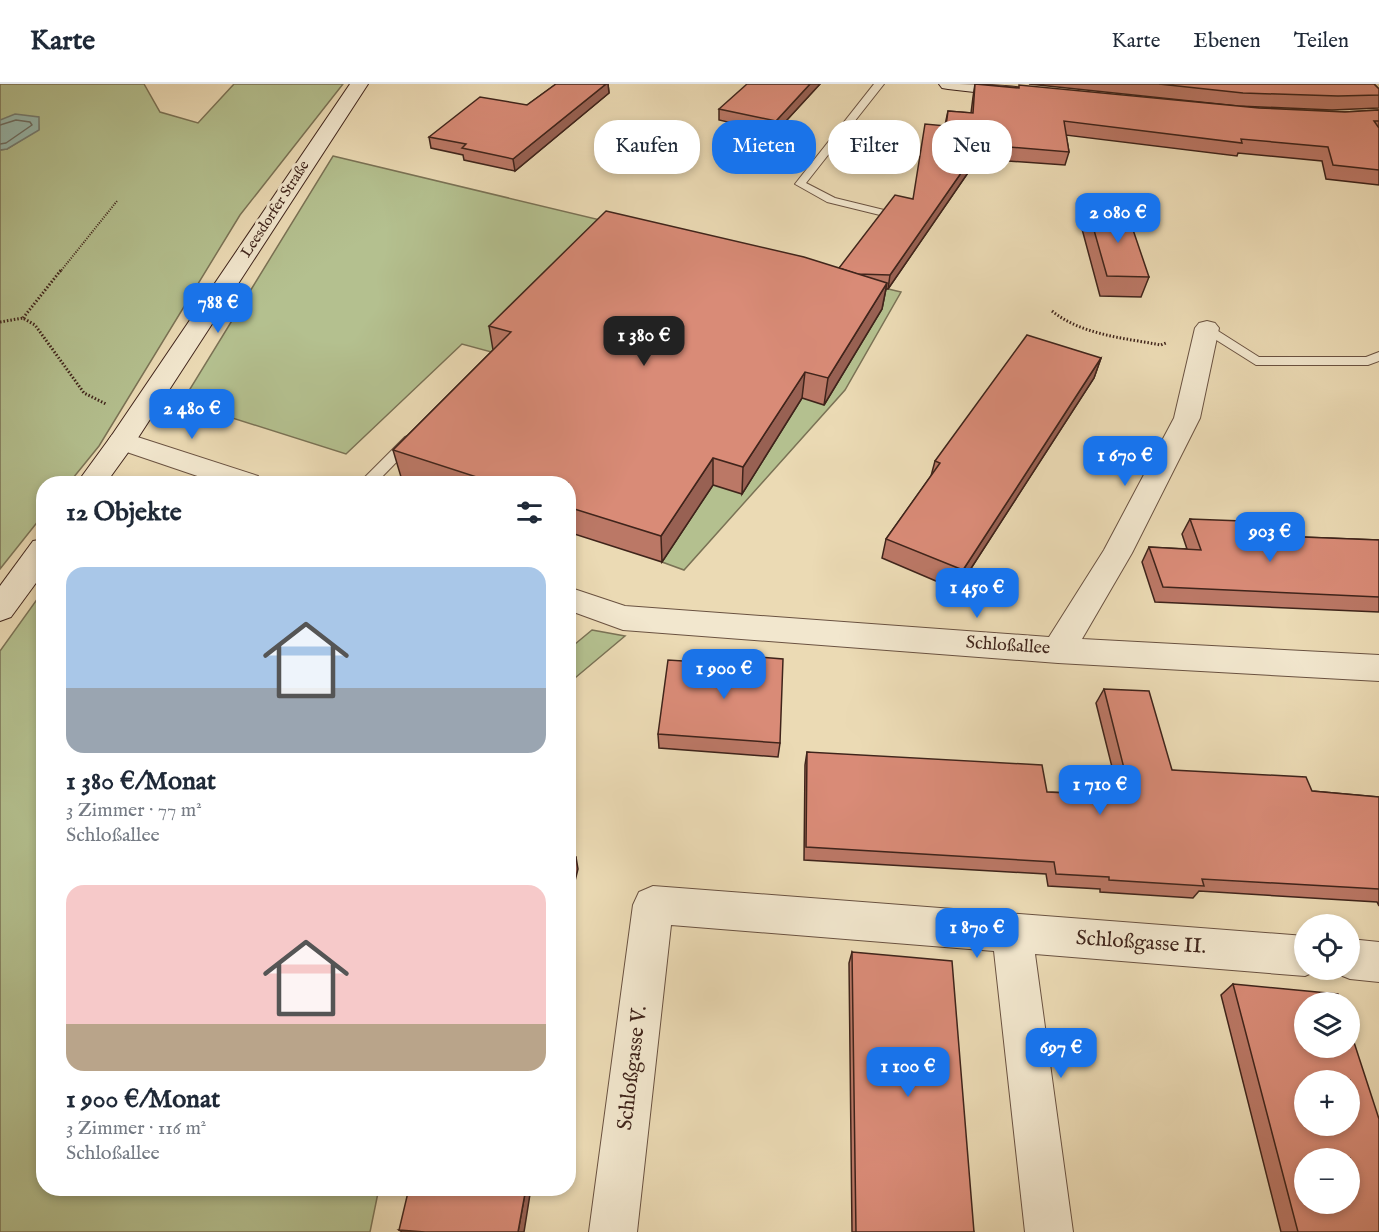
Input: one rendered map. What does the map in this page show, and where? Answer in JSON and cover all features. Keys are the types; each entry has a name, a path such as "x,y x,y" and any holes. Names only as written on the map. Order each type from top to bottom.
{"street":[{"name":"Leesdorfer Straße","path":"96,476 122,441 359,84"},
{"path":"948,84 1035,94"},
{"path":"1058,650 1117,553 1187,418 1207,328"},
{"path":"122,441 227,476"},
{"path":"0,609 36,560"},
{"name":"Schloßallee","path":"576,601 623,618 1058,650 1379,668"},
{"name":"Schloßgasse II.","path":"653,905 1294,955"},
{"name":"Schloßgasse V.","path":"613,1232 653,905"},
{"path":"1012,933 1049,1232"},
{"path":"1360,960 1379,962"}],"lane":[{"path":"879,84 800,184 831,200 880,212"},
{"path":"1207,328 1256,361 1368,361 1379,356"},
{"path":"374,476 424,426"}],"path":[{"path":"23,318 117,201"},
{"path":"1052,311 1058,318 1075,324 1161,345 1207,328"},
{"path":"0,322 23,318 35,325 84,393 106,404 141,411"}],"green space":[{"path":"0,84 144,84 160,112 198,123 234,84 343,84 240,215 99,446 75,476 36,476 36,524 0,569 0,150 7,149 39,129 38,117 0,120"},
{"path":"333,156 901,292 845,390 684,570 662,562 576,490 576,476 402,476 514,358 462,344 346,454 182,402"},
{"path":"36,601 36,1196 377,1196 370,1232 0,1232 0,651"},
{"path":"592,630 625,636 576,677 576,643"}],"water":[{"path":"15,114 39,117 39,130 7,149 0,150 0,120"}],"building":[{"path":"556,84 606,84 513,159 462,148 466,144 429,137 480,97 527,105"},
{"path":"747,84 810,84 777,120 719,109"},
{"path":"975,84 1019,88 1019,85 1259,108 1345,112 1379,110 1379,121 1374,121 1379,128 1379,170 1333,165 1328,147 1241,139 1242,143 1064,121 1069,152 1012,147 1012,120 947,120 948,111 973,113"},
{"path":"1159,84 1374,84 1379,89 1379,95 1243,93"},
{"path":"925,124 932,125 932,174 960,174 890,275 857,274 839,268 895,195 913,199 917,174 920,174 920,155"},
{"path":"1088,209 1127,212 1149,277 1107,276"},
{"path":"606,211 804,257 887,283 828,378 805,372 743,467 713,458 661,536 576,509 576,476 473,476 393,450 511,332 489,326"},
{"path":"1027,335 1101,358 963,570 886,539 940,463 935,461"},
{"path":"1190,519 1242,521 1247,535 1379,540 1379,597 1163,587 1149,547 1201,550"},
{"path":"746,656 783,659 780,743 658,734 668,660 746,665"},
{"path":"1104,689 1149,691 1172,770 1306,777 1312,791 1379,797 1379,889 1202,879 1204,886 1109,880 1109,877 1056,874 1054,862 806,847 807,752 1042,765 1047,792 1131,796"},
{"path":"852,952 952,961 974,1232 856,1232"},
{"path":"1233,984 1317,992 1294,992 1294,1058 1359,1058 1379,1119 1379,1232 1298,1232"},
{"path":"407,1196 525,1196 518,1232 399,1230"}]}
